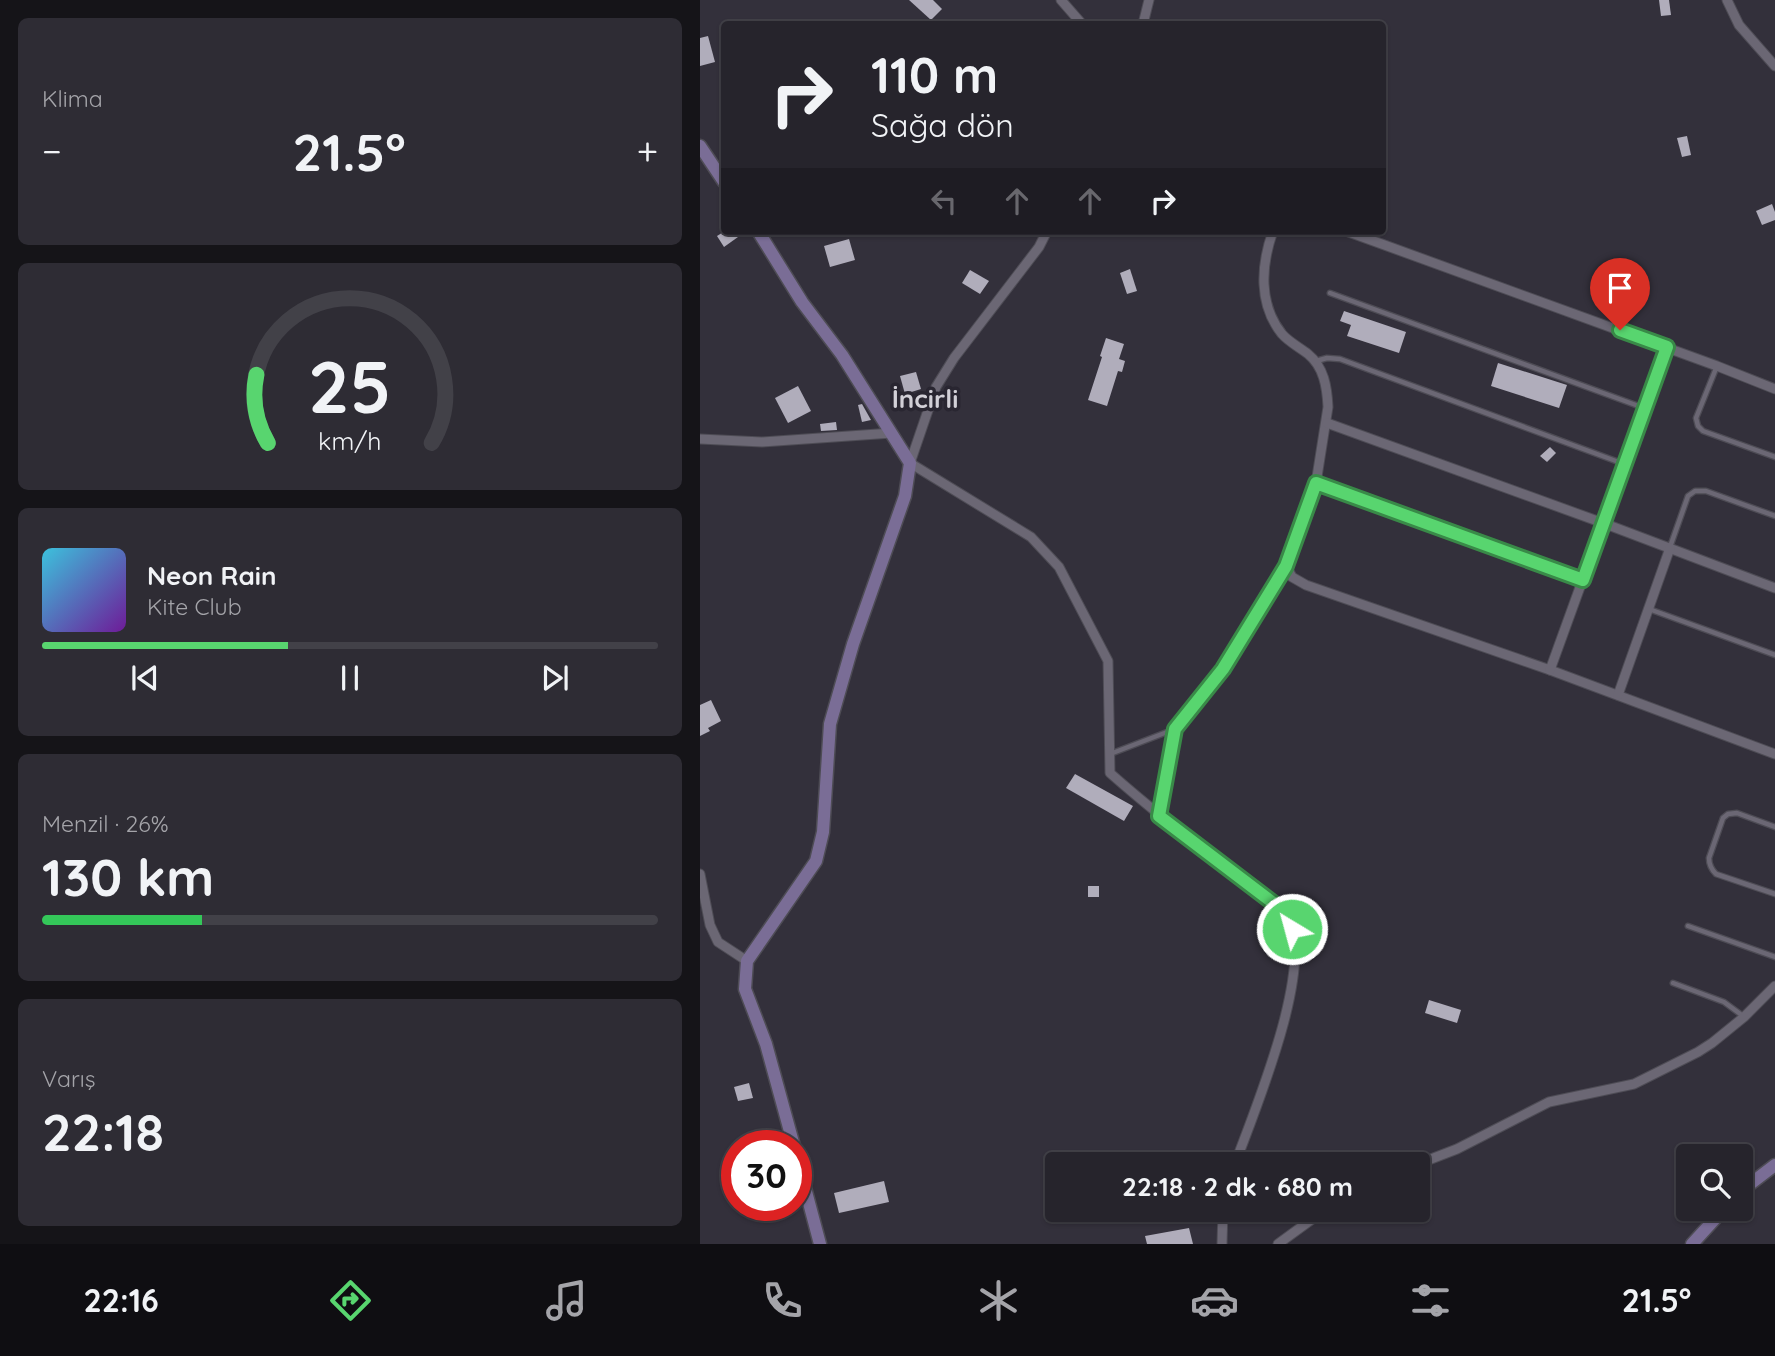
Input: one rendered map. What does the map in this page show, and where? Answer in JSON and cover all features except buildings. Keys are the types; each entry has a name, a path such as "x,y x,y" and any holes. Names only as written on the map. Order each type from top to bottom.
{"street":[{"path":"1061,0 1079,21"},
{"path":"1144,21 1149,0"},
{"path":"1727,0 1739,25 1775,66"},
{"path":"700,146 721,178"},
{"path":"760,235 802,302 842,355 910,463 1031,537 1059,567 1108,661 1110,773 1159,816 1289,915 1296,943 1296,963 1282,1032 1239,1152"},
{"path":"790,1130 766,1044 745,989 747,961 816,861 823,832 830,724 853,643 905,496 910,463 936,387 954,358 1039,247 1045,235"},
{"path":"1272,235 1266,253 1263,281 1273,321 1290,342 1316,361 1322,370 1327,395 1327,423 1316,483 1286,566 1292,577 1306,585 1550,670 1775,754"},
{"path":"1357,235 1775,389"},
{"path":"1550,670 1667,347"},
{"path":"1327,423 1775,588"},
{"path":"700,439 762,442 892,433"},
{"path":"1618,695 1670,548"},
{"path":"700,874 710,925 718,942 747,961"},
{"path":"1430,1159 1457,1149 1549,1102 1634,1084 1705,1048 1744,1017 1775,986"},
{"path":"1753,1182 1775,1165"},
{"path":"812,1214 820,1244"},
{"path":"1692,1244 1713,1221"},
{"path":"1222,1244 1223,1222"},
{"path":"1278,1244 1308,1222"}],"lane":[{"path":"1330,293 1645,408"},
{"path":"1316,361 1340,359 1624,464"},
{"path":"1717,366 1696,418 1698,426 1775,457"},
{"path":"1316,483 1583,580"},
{"path":"1670,548 1688,496 1695,491 1706,491 1775,516"},
{"path":"1159,816 1175,729 1223,669 1286,566"},
{"path":"1648,609 1775,655"},
{"path":"1109,755 1175,729"},
{"path":"1775,827 1737,813 1728,814 1723,818 1709,863 1716,874 1775,894"},
{"path":"1688,926 1775,957"},
{"path":"1673,983 1724,1002 1744,1017"}],"district":[{"name":"İncirli","path":"925,399"}],"route":[{"path":"1292,929 1289,915 1159,816 1175,729 1223,669 1286,566 1316,483 1583,580 1667,347 1620,330"}]}
